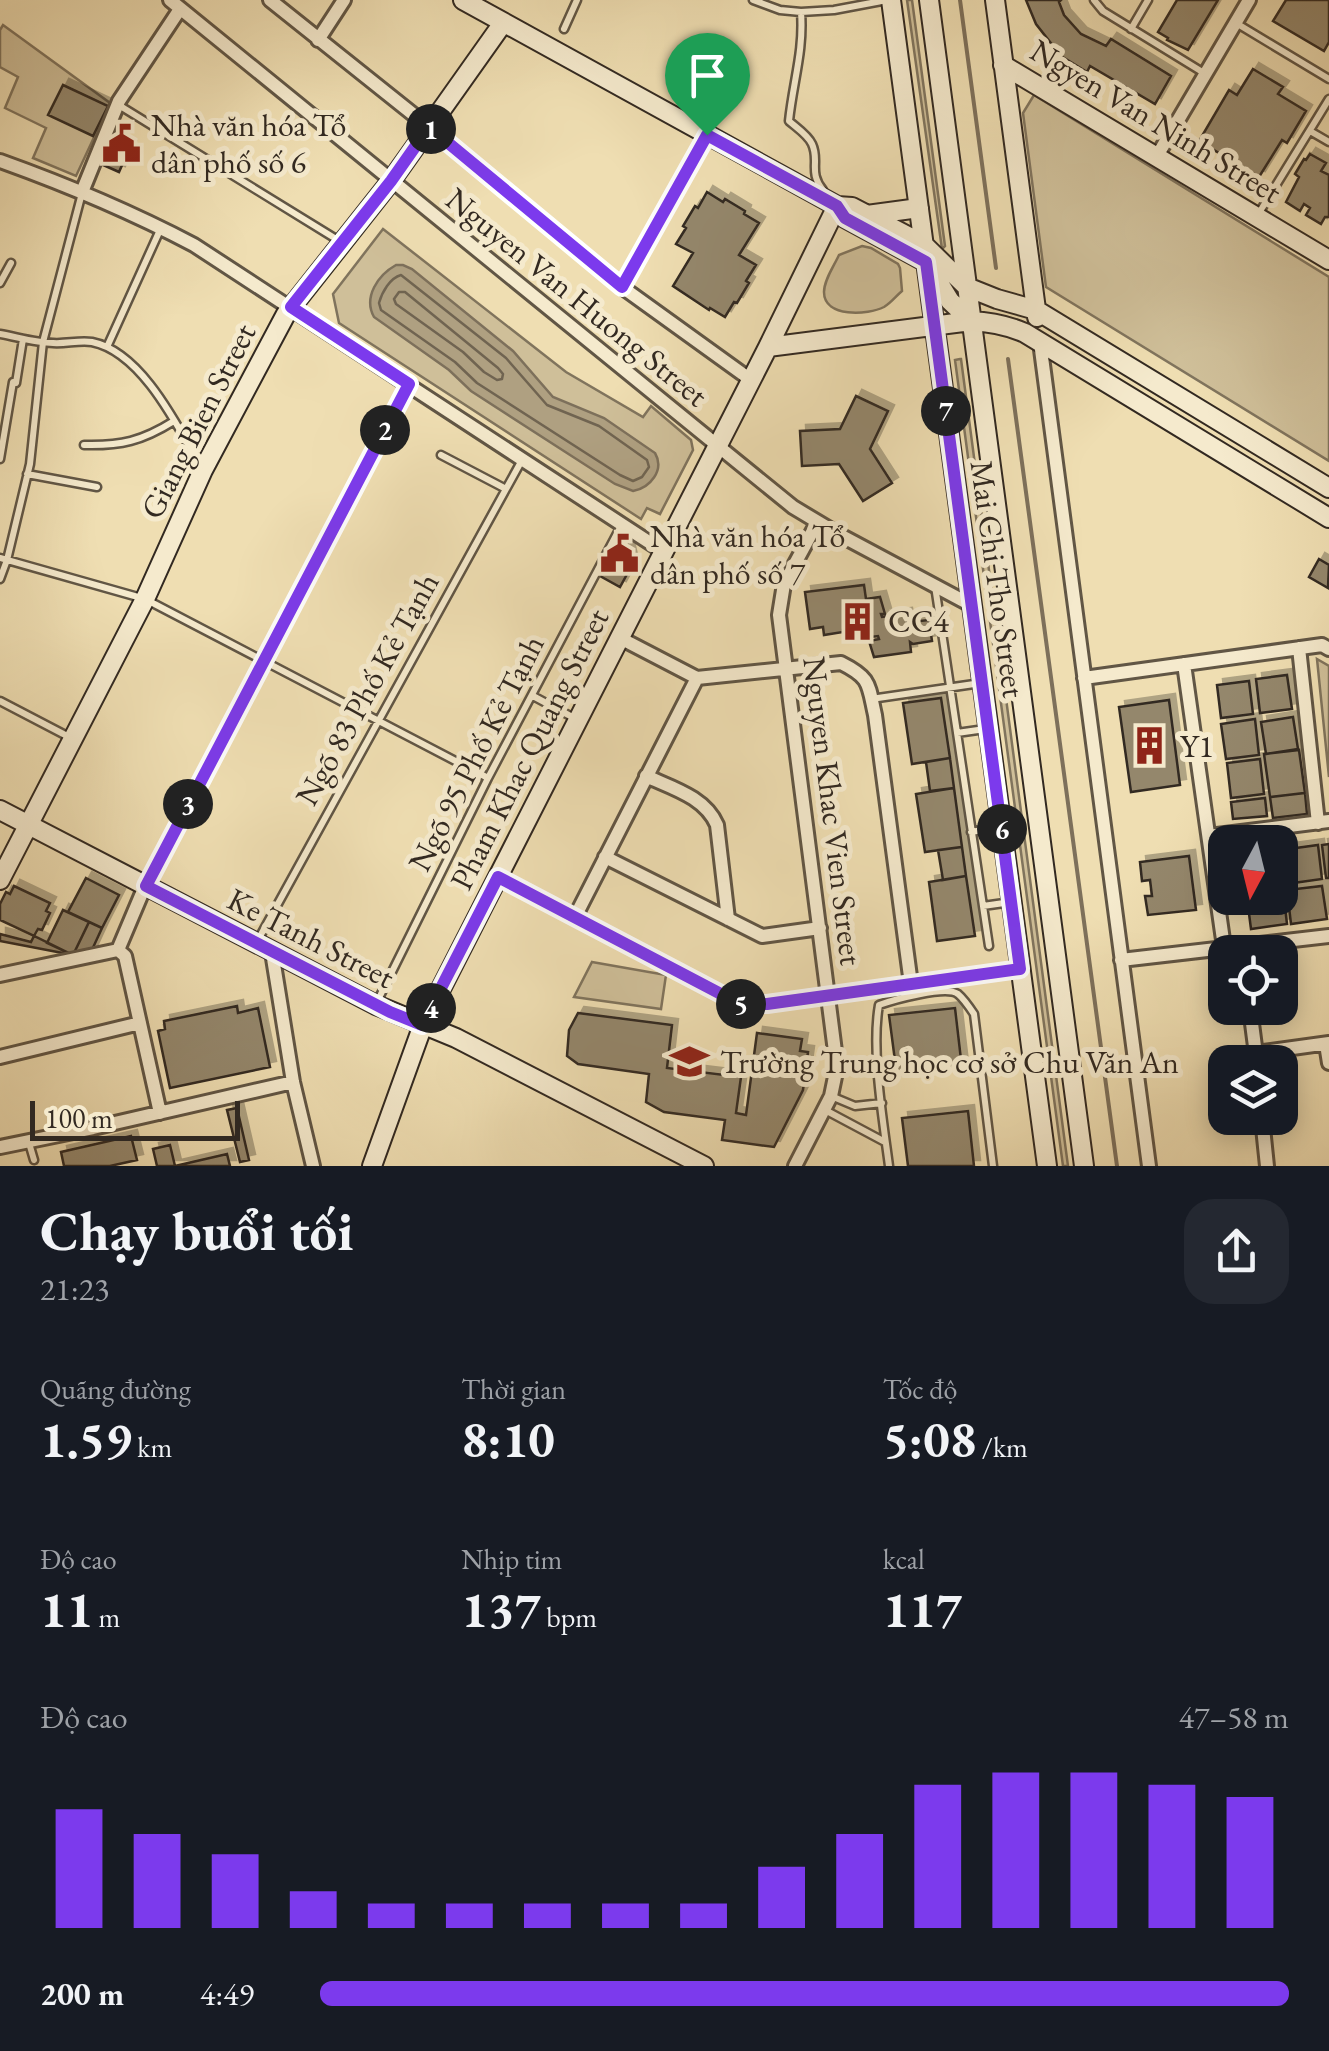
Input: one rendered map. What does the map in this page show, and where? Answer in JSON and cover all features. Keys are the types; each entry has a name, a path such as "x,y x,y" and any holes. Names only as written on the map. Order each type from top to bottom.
{"street":[{"path":"270,0 622,287 752,380"},
{"path":"318,40 344,0"},
{"path":"463,0 837,206 867,215 967,287 1036,310 1329,488"},
{"name":"Mai Chi Tho Street","path":"889,0 1046,1166"},
{"name":"Mai Chi Tho Street","path":"928,0 1084,1166"},
{"path":"995,0 1148,1166"},
{"path":"1157,156 1249,0"},
{"path":"82,192 117,104 175,4"},
{"name":"Nguyen Van Huong Street","path":"175,4 717,447 816,523 972,604"},
{"name":"Giang Bien Street","path":"0,880 145,599 203,470 291,307 391,181 503,22"},
{"name":"Ngyen Van Ninh Street","path":"1004,65 1329,260"},
{"path":"622,287 707,135"},
{"path":"0,161 82,192 194,245 664,552"},
{"path":"837,206 845,218 924,253 950,301 971,321"},
{"name":"Pham Khac Quang Street","path":"372,1166 422,1025 837,206"},
{"path":"867,215 918,208"},
{"path":"934,326 950,301 967,287"},
{"path":"768,348 971,321 1012,328 1329,518"},
{"name":"Nguyen Khac Vien Street","path":"795,1166 831,1096 837,1060 779,615 782,592 816,523"},
{"path":"620,638 697,678 841,663 862,674 871,698 911,984"},
{"path":"1084,678 1327,643"},
{"path":"1298,825 1324,822 1299,648"},
{"path":"1184,664 1208,829"},
{"path":"574,917 697,678"},
{"path":"646,776 694,798 712,814 728,919"},
{"name":"Ke Tanh Street","path":"0,810 376,1005 456,1038 704,1166"},
{"path":"605,857 762,936 820,928"},
{"path":"498,877 740,1004 767,1004 1020,969"},
{"path":"118,950 146,886"},
{"path":"1298,941 1329,936"},
{"path":"264,948 313,1166"},
{"path":"0,974 118,950 126,956 160,1113"},
{"path":"1121,960 1208,950"},
{"path":"0,1057 140,1022"},
{"path":"1298,1049 1328,1043 1329,1063"},
{"path":"0,1147 293,1082"},
{"path":"1264,1135 1267,1166"}],"lane":[{"path":"564,29 576,0"},
{"path":"753,0 780,10 801,12 889,0"},
{"path":"1094,0 1102,11 1205,74"},
{"path":"1131,30 1148,0"},
{"path":"801,12 803,40 790,121 814,146 815,180 837,206"},
{"path":"1235,23 1329,80"},
{"path":"1258,216 1329,99"},
{"path":"117,104 342,242"},
{"path":"1310,130 1329,142"},
{"path":"0,579 27,474 44,342 82,192"},
{"path":"107,347 162,228"},
{"path":"0,282 11,263"},
{"path":"0,334 44,342 91,342 128,361 156,394 203,470"},
{"path":"0,459 23,338"},
{"path":"146,886 409,384"},
{"path":"84,445 137,441 174,421"},
{"path":"440,454 506,488"},
{"name":"Ngõ 83 Phố Kẻ Tạnh","path":"264,948 378,721 523,459"},
{"path":"27,474 97,487"},
{"name":"Ngõ 95 Phố Kẻ Tạnh","path":"376,1005 488,778 622,524"},
{"path":"4,559 145,599 488,778"},
{"path":"935,586 988,946"},
{"path":"871,698 982,683"},
{"path":"532,696 578,720"},
{"path":"0,701 72,738"},
{"path":"957,733 988,728"},
{"path":"972,832 1001,826"},
{"path":"983,906 1011,902"},
{"path":"888,1166 876,1024 879,1005 942,991 956,992 974,1014 994,1166"},
{"path":"831,1096 854,1106 882,1103"},
{"path":"824,1110 886,1142"},
{"path":"29,1142 34,1160"}],"shaded area":[{"path":"907,0 912,0 945,246 942,249"},
{"path":"3,25 110,103 76,176 33,158 46,128 5,108 18,77 0,67"},
{"path":"1034,95 1329,277 1329,461 1046,287 1023,113"},
{"path":"383,229 566,372 643,417 651,406 691,440 693,450 660,514 647,508 641,519 339,323 333,294"},
{"path":"862,246 898,264 902,291 877,310 839,310 826,300 826,283 839,255"},
{"path":"961,359 1068,1166 1063,1166 955,360"},
{"path":"1317,659 1329,666 1329,777"},
{"path":"592,962 666,975 661,1009 574,997"}],"water":[{"path":"396,265 412,269 513,351 553,397 604,418 655,453 657,472 650,482 633,491 615,484 471,391 449,370 374,317 371,294 383,275"}],"building":[{"path":"1026,0 1061,0 1064,15 1081,34 1106,46 1111,39 1171,76 1155,104 1090,66 1087,72 1061,56 1036,24"},
{"path":"1177,0 1218,0 1188,50 1158,32"},
{"path":"1286,0 1329,0 1329,42 1324,51 1273,21"},
{"path":"1253,69 1283,87 1278,94 1306,111 1287,143 1282,140 1259,177 1199,141 1229,90 1237,95"},
{"path":"63,85 108,106 93,136 48,115"},
{"path":"112,138 130,147 119,172 101,164"},
{"path":"1310,154 1326,163 1321,171 1329,175 1329,217 1321,224 1306,215 1310,208 1304,204 1300,211 1286,202 1299,177 1295,174"},
{"path":"707,192 723,202 725,199 759,223 739,255 756,265 746,281 749,283 725,317 673,286 693,253 676,244 686,228 683,226"},
{"path":"856,396 888,411 870,449 892,483 863,501 839,464 802,466 800,431 840,429"},
{"name":"Nhà văn hóa Tổ dân phố số 7","path":"619,539 627,543 632,565 620,587 600,576"},
{"path":"1319,559 1329,565 1328,588 1309,577"},
{"name":"CC4","path":"864,585 866,599 880,597 885,614 882,617 906,614 908,625 929,620 932,641 910,642 911,652 874,657 869,641 879,639 878,636 847,640 846,630 824,635 823,627 810,629 805,592"},
{"path":"1287,675 1292,709 1260,713 1256,679"},
{"path":"1249,681 1253,714 1221,718 1217,685"},
{"path":"941,698 950,758 912,764 903,703"},
{"name":"Y1","path":"1169,700 1180,785 1131,792 1119,707"},
{"path":"1293,717 1298,749 1266,754 1261,722"},
{"path":"1255,719 1259,755 1226,759 1221,724"},
{"path":"1299,750 1305,793 1270,797 1264,754"},
{"path":"950,758 954,788 930,791 926,762"},
{"path":"1260,759 1264,794 1231,798 1227,763"},
{"path":"954,788 962,847 925,852 916,794"},
{"path":"1305,793 1307,814 1273,818 1270,797"},
{"path":"1265,798 1267,816 1233,819 1231,802"},
{"path":"1329,844 1329,878 1326,878 1322,845"},
{"path":"1318,845 1322,879 1298,882 1298,848"},
{"path":"962,847 966,876 943,880 938,850"},
{"path":"1189,856 1196,910 1148,915 1145,896 1152,896 1150,880 1142,881 1140,862"},
{"path":"966,876 975,936 937,941 929,882"},
{"path":"86,878 119,895 102,928 68,912"},
{"path":"14,886 50,903 42,930 38,929 34,936 0,920 0,904"},
{"path":"1322,886 1327,919 1291,924 1290,915 1298,915 1298,889"},
{"path":"63,910 89,922 73,955 47,943"},
{"path":"1249,915 1286,915 1287,924 1251,929"},
{"path":"89,922 102,928 91,952 73,955"},
{"path":"0,934 31,942 34,936 73,955 0,941"},
{"path":"237,1006 238,1013 258,1008 270,1067 170,1088 158,1031 165,1029 164,1021"},
{"path":"955,1008 962,1068 897,1076 889,1015"},
{"path":"578,1013 672,1025 667,1068 741,1077 736,1113 746,1115 757,1033 802,1039 800,1051 808,1052 803,1090 774,1147 722,1140 725,1120 664,1112 646,1102 649,1074 578,1064 567,1056 569,1030"},
{"path":"237,1108 249,1160 240,1162 227,1110"},
{"path":"968,1111 974,1166 908,1166 902,1118"},
{"path":"131,1136 137,1160 110,1166 64,1166 61,1152"},
{"path":"170,1145 175,1166 157,1166 153,1149"},
{"path":"227,1154 230,1166 175,1166"}],"waterway":[{"path":"960,0 996,268"},
{"path":"1008,359 1117,1166"}],"place":[{"name":"Nhà văn hóa Tổ dân phố số 6","path":"121,143"},
{"name":"Nhà văn hóa Tổ dân phố số 7","path":"620,554"},
{"name":"CC4","path":"858,621"},
{"name":"Y1","path":"1150,746"},
{"name":"Trường Trung học cơ sở Chu Văn An","path":"690,1062"}],"route":[{"path":"429,127 622,287 707,135 837,206 845,218 926,262 1020,969 767,1004 740,1004 498,877 422,1025 146,886 409,384 291,307 293,303 429,127"}]}
